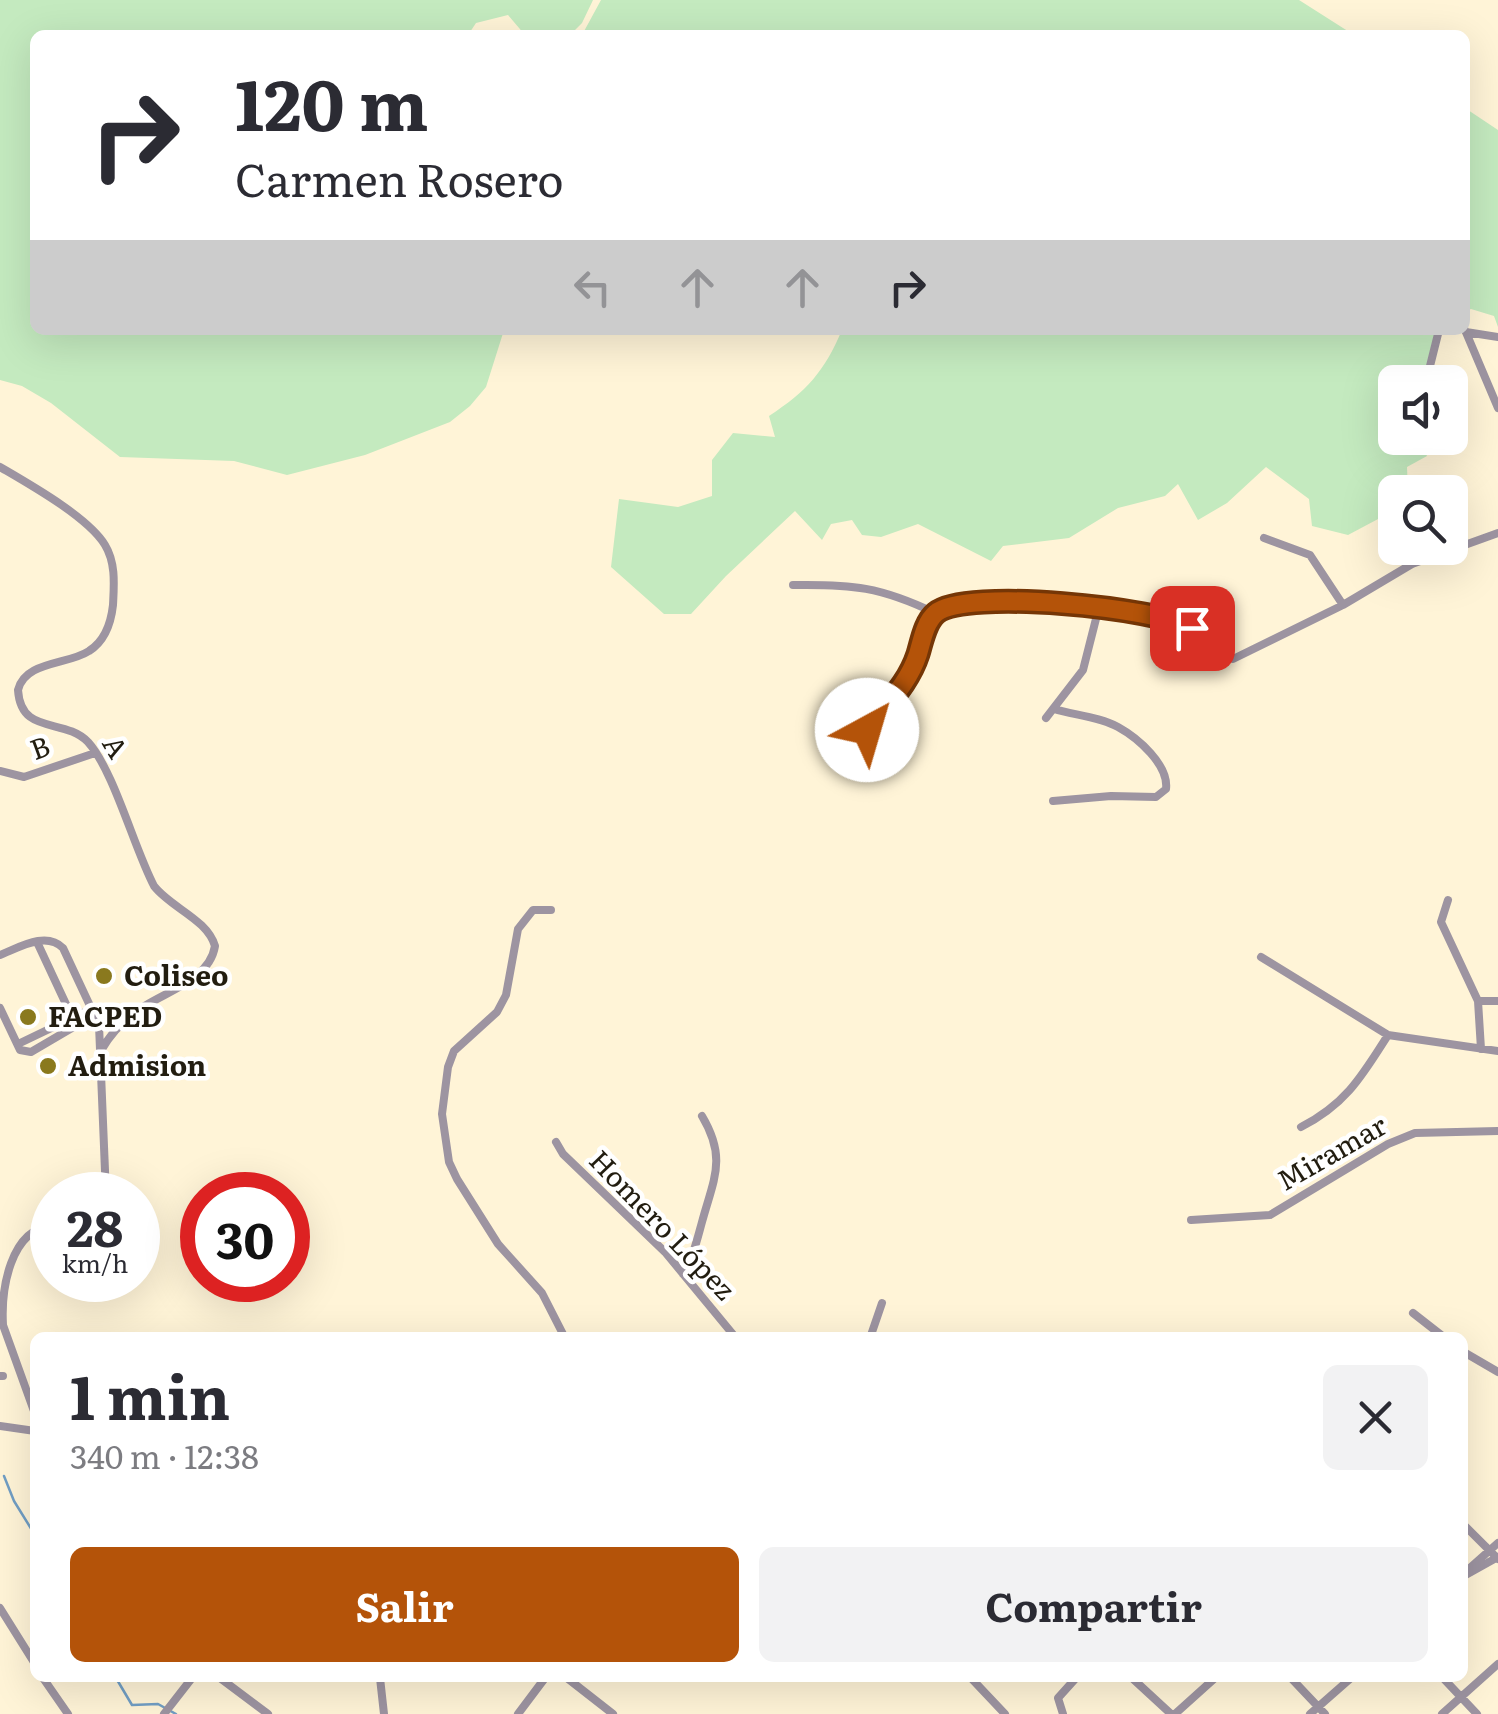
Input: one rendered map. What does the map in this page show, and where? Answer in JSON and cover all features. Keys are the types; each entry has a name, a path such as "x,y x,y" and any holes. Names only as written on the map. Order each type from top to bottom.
{"street":[{"path":"1470,332 1498,337"},
{"path":"1430,365 1438,335"},
{"path":"1467,335 1498,408"},
{"name":"A","path":"0,467 97,534 112,564 112,610 102,639 81,655 24,677 18,690 23,712 34,720 77,733 94,753 154,886 205,927 215,946 207,966 198,975 135,1012 102,1049"},
{"path":"793,585 861,586 935,613 955,606 1019,601 1099,607 1182,622 1233,660 1343,605 1412,564 1498,534"},
{"path":"1264,538 1310,555 1343,605"},
{"path":"1046,718 1083,670 1099,607"},
{"path":"838,760 905,683 935,613"},
{"path":"1053,801 1156,796 1162,794 1168,782 1162,767 1123,730 1054,709"},
{"name":"B","path":"0,771 24,777 94,753"},
{"path":"1448,900 1442,922 1478,1001 1481,1049"},
{"path":"551,910 533,910 518,930 506,995 497,1012 458,1046 448,1066 442,1114 449,1162 498,1244 542,1293 562,1332"},
{"path":"0,954 55,940 63,948 99,1025 105,1172"},
{"path":"37,942 72,1018"},
{"path":"1261,957 1388,1035 1498,1051"},
{"path":"1478,1001 1498,1001"},
{"path":"0,1008 20,1050 31,1052 60,1038 92,1012"},
{"path":"18,1044 92,1012"},
{"path":"56,1026 60,1038"},
{"path":"1301,1127 1342,1100 1388,1035"},
{"path":"683,1274 715,1184 715,1138 702,1116"},
{"name":"Miramar","path":"1191,1220 1270,1215 1388,1144 1416,1133 1498,1131"},
{"name":"Homero López","path":"556,1142 563,1154 665,1252 731,1332"},
{"path":"30,1233 16,1248 2,1310 3,1325 30,1400"},
{"path":"872,1332 882,1303"},
{"path":"1414,1314 1437,1332"},
{"path":"1468,1354 1498,1372"},
{"path":"0,1426 30,1430"},
{"path":"1468,1528 1496,1556"},
{"path":"1496,1556 1498,1543"},
{"path":"1468,1572 1496,1556"},
{"path":"0,1608 30,1656"},
{"path":"1442,1714 1498,1664"},
{"path":"46,1682 68,1714"},
{"path":"164,1714 189,1682"},
{"path":"225,1682 268,1714"},
{"path":"380,1682 384,1714"},
{"path":"518,1714 543,1682"},
{"path":"572,1682 613,1714"},
{"path":"974,1682 1005,1714"},
{"path":"1063,1714 1058,1700 1073,1682"},
{"path":"1137,1682 1173,1714 1210,1682"},
{"path":"1295,1682 1322,1710"},
{"path":"1310,1714 1322,1710 1347,1682"},
{"path":"1447,1682 1476,1714"}],"green space":[{"path":"0,0 593,0 575,30 521,30 508,15 476,23 471,30 30,30 30,335 502,335 486,387 450,422 365,455 287,475 234,461 120,457 51,403 22,386 0,380"},
{"path":"601,0 1299,0 1346,30 585,30"},
{"path":"1470,111 1498,130 1498,327 1494,316 1471,309"},
{"path":"840,335 1435,335 1427,365 1378,365 1378,455 1427,456 1407,467 1407,475 1378,475 1378,519 1348,535 1312,526 1309,499 1266,467 1227,503 1198,520 1178,484 1165,496 1118,508 1069,538 1003,546 991,561 918,524 881,537 862,535 852,520 831,524 822,540 795,511 691,614 664,614 611,567 619,499 678,507 712,496 712,460 733,433 775,437 769,416 813,379"}],"waterway":[{"path":"4,1476 30,1527"},
{"path":"118,1682 132,1705 158,1704 176,1714"}],"place":[{"name":"Coliseo","path":"104,976"},
{"name":"FACPED","path":"28,1017"},
{"name":"Admision","path":"48,1066"}],"route":[{"path":"867,730 905,683 928,624 942,609 1019,601 1099,607 1170,619 1192,628"}]}
